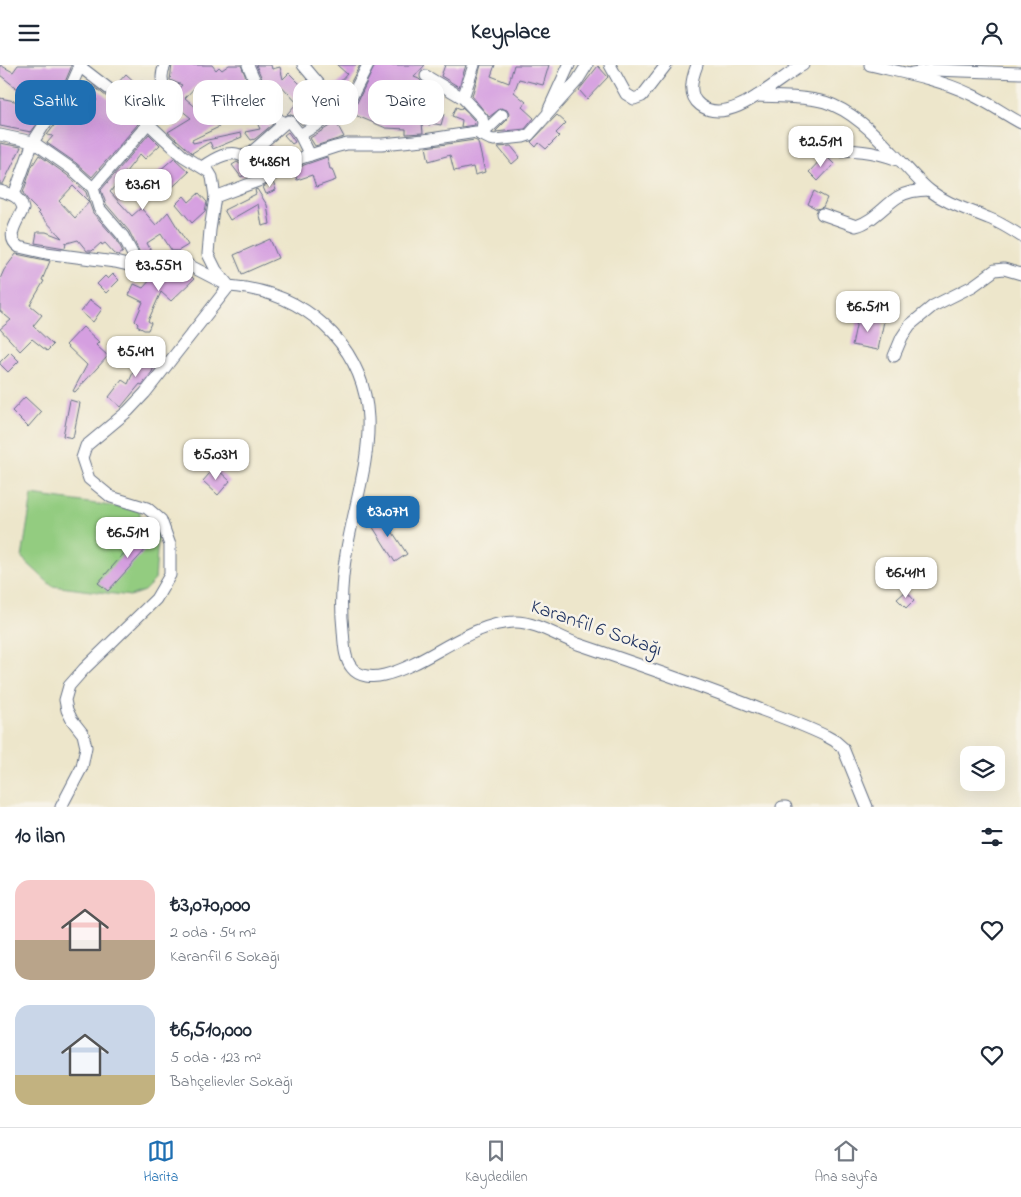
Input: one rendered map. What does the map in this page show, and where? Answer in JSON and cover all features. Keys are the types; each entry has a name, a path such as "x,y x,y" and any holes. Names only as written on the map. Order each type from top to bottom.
{"street":[{"path":"161,80 165,65"},
{"path":"248,65 255,80"},
{"path":"303,65 316,80"},
{"path":"358,84 368,65"},
{"path":"463,98 474,65"},
{"path":"545,118 569,65"},
{"path":"215,197 266,178 293,162 310,155 347,144 382,144 424,140 472,132 494,140 523,137 534,131 577,81 587,65"},
{"path":"610,65 626,93 634,99 642,95 666,65"},
{"path":"697,65 692,88 696,101 710,110 721,111 746,104 787,74 803,65"},
{"path":"870,65 907,73 969,93 1021,123"},
{"path":"14,195 33,142 44,125 65,100 79,66 106,85"},
{"path":"907,73 934,70 1021,73"},
{"path":"426,76 463,98 482,118 481,135"},
{"path":"757,97 808,99 825,102 838,108 868,129 929,190 954,206 988,218 1021,236"},
{"path":"481,135 502,115"},
{"path":"246,157 287,121 291,122 300,135 310,155"},
{"path":"94,188 147,125"},
{"path":"151,125 183,157 202,167 212,177 215,197 208,254 216,270 229,286"},
{"path":"300,135 316,125"},
{"path":"0,135 33,142 72,169 94,188 99,208 123,236 140,268"},
{"path":"827,151 875,152 902,162"},
{"path":"202,167 221,156 235,154 246,157 266,178"},
{"path":"822,214 848,224 861,224 909,192 929,190"},
{"path":"0,191 14,195 23,206 12,231 12,237 18,247"},
{"path":"0,241 54,255 115,262 150,269 175,258 229,286"},
{"path":"894,356 902,337 910,325 933,306 972,286 995,270 1004,269 1021,274"},
{"path":"61,807 82,767 86,747 83,734 72,720 64,700 69,686 84,669 151,605 170,575 170,545 161,520 147,509 111,497 89,479 82,458 86,446 128,411 145,393 229,286"},
{"name":"Karanfil 6 Sokağı","path":"229,286 271,293 316,317 342,345 360,375 367,409 366,459 347,547 341,597 344,641 348,662 353,670 362,675 372,677 383,675 401,669 492,625 518,621 573,642 644,665 826,736 843,748 867,807"}],"green space":[{"path":"32,495 140,510 140,520 159,523 155,580 144,591 130,596 52,586 22,558"}],"building":[{"path":"0,65 13,72 18,65 71,65 66,80 15,80 15,87 0,75"},
{"path":"172,65 212,65 216,70 219,67 222,70 229,65 241,65 247,80 227,80 226,78 224,80 193,80 193,89 185,98 193,105 193,125 217,125 219,127 192,140 193,143 241,133 242,137 213,149 210,142 192,153 168,132 183,125 183,123 191,118 183,112 183,80 170,80"},
{"path":"256,65 271,65 272,69 280,67 283,79 289,73 296,80 293,80 293,99 283,87 283,80 263,80"},
{"path":"337,65 360,65 352,80 342,80 347,74"},
{"path":"375,65 425,65 414,77 420,80 368,80 368,120 358,116 358,101"},
{"path":"445,65 466,65 459,87 441,76"},
{"path":"481,65 495,65 491,76 509,83 514,65 549,65 543,85 519,79 514,92 526,102 522,107 534,118 525,129 495,132 507,120 509,114 507,110 501,108 489,117 472,96"},
{"path":"598,66 608,77 587,99 579,90"},
{"path":"126,74 133,80 121,80"},
{"path":"96,88 106,96 106,125 137,125 92,177 76,163 47,143 53,136 47,135 55,125 96,125"},
{"path":"0,98 15,101 15,125 36,125 31,132 0,126"},
{"path":"293,107 293,116 287,114"},
{"path":"456,107 461,109 462,107 474,120 475,125 461,127 462,120 452,116"},
{"path":"557,115 566,123 556,133 559,136 546,149 539,143 536,147 531,142"},
{"path":"258,125 272,125 255,139 251,140 245,132 260,129"},
{"path":"331,125 338,125 344,137 315,146 310,138"},
{"path":"379,125 422,125 423,133 406,134 406,129 386,128"},
{"path":"288,132 295,142 292,144 284,135"},
{"path":"149,134 160,145 145,159 140,154 110,192 132,216 141,208 156,225 168,212 188,245 178,251 172,251 161,234 147,243 155,259 145,261 148,251 142,257 129,231 106,204 101,190"},
{"path":"475,140 478,142 485,172 475,175 473,167 454,171 450,155 429,161 426,147"},
{"path":"0,143 21,147 3,184 0,184"},
{"path":"272,145 281,161 267,169 260,158 265,156 262,153"},
{"path":"511,146 520,157 512,164 498,147"},
{"path":"39,155 67,175 86,192 93,213 117,240 123,252 119,255 115,254 105,243 102,245 101,243 92,251 87,251 78,240 66,242 65,248 35,243 37,232 46,232 62,238 38,213 23,193 32,166","holes":["73,186 89,202 75,218 59,201"]},
{"path":"327,157 330,169 332,169 336,180 316,187 312,175 297,180 294,171 304,165"},
{"path":"823,157 828,158 834,164 818,181 809,172"},
{"path":"174,158 189,172 166,193 160,186 151,192 144,184"},
{"path":"237,162 250,172 241,177 232,165"},
{"path":"273,182 276,190 266,194 263,187"},
{"path":"257,189 267,205 270,224 262,226 258,204 230,220 224,210 256,194 255,190"},
{"path":"814,191 827,198 823,207 817,209 808,204"},
{"path":"199,193 207,202 205,211 192,223 176,204 184,196 189,202"},
{"path":"270,239 278,258 242,274 234,255"},
{"path":"16,254 50,261 42,280 44,281 30,305 42,315 33,326 53,345 47,351 32,339 20,351 0,329 11,320 0,311 0,279"},
{"path":"175,266 194,279 171,301 161,292 148,321 151,323 148,330 144,330 137,326 138,324 135,321 143,302 129,295 134,284 143,288 152,278 150,276 163,273"},
{"path":"113,274 119,280 106,293 97,284 105,276 108,279"},
{"path":"90,300 102,309 93,322 81,312"},
{"path":"858,316 884,321 878,350 852,345"},
{"path":"83,327 99,342 96,345 108,356 75,392 73,391 87,365 66,345"},
{"path":"143,350 161,357 158,365 155,364 152,372 142,385 140,384 121,407 109,397 122,380 128,384"},
{"path":"10,352 19,361 8,372 0,362"},
{"path":"25,397 41,412 28,427 12,411"},
{"path":"70,400 80,403 73,438 63,436"},
{"path":"215,467 230,481 218,495 203,481"},
{"path":"380,513 407,554 395,562 369,521"},
{"path":"146,528 157,537 108,591 98,583"},
{"path":"906,591 914,600 906,608 897,599"}]}
